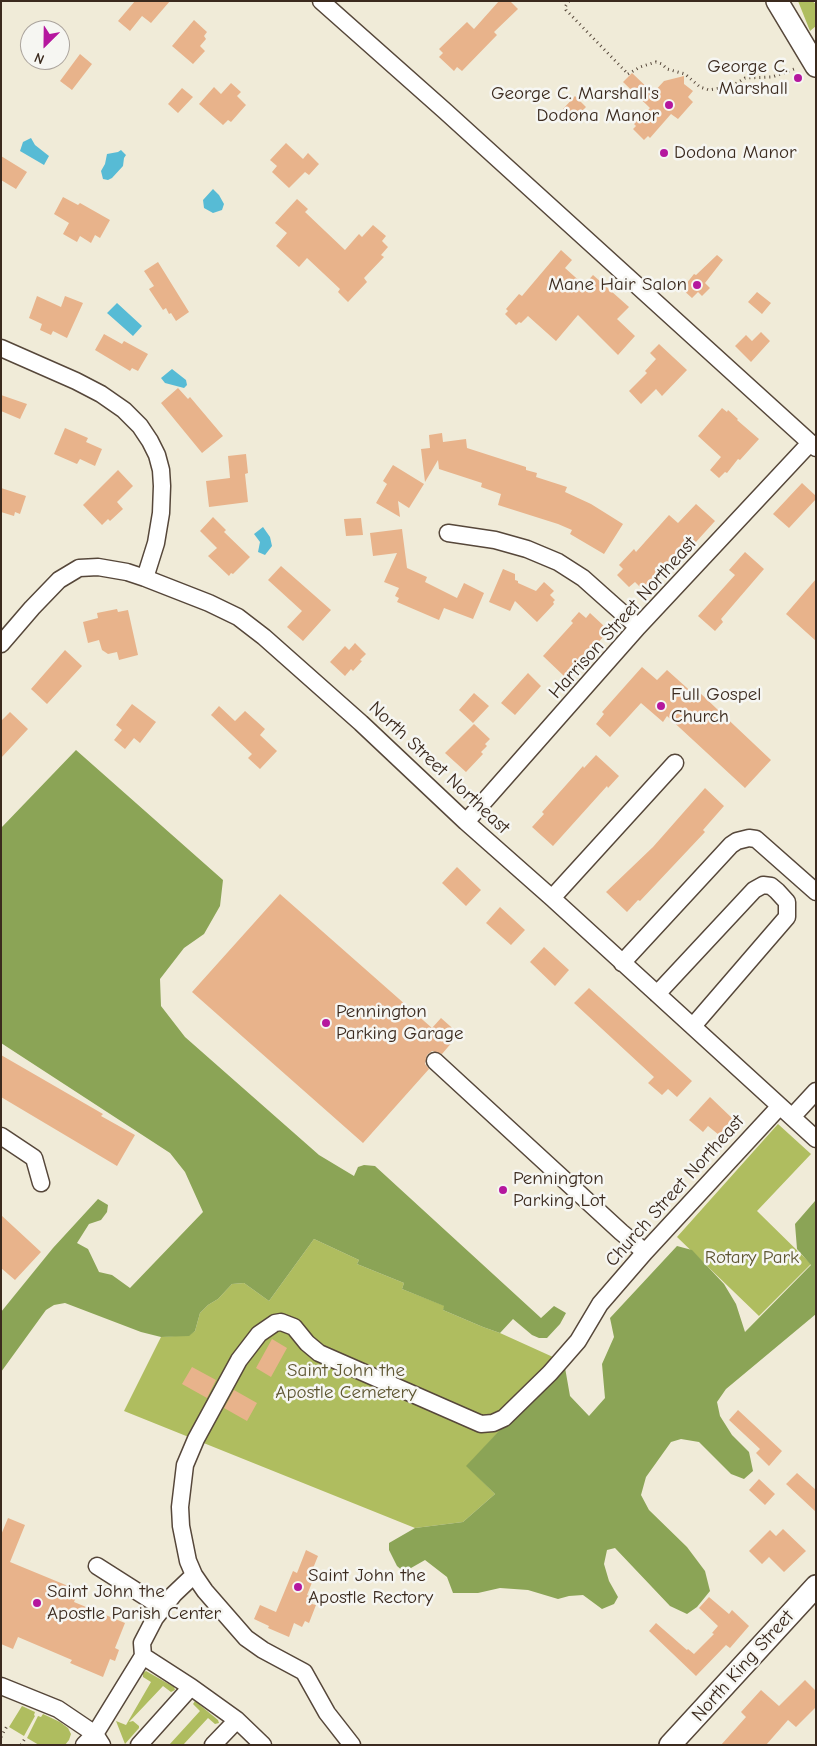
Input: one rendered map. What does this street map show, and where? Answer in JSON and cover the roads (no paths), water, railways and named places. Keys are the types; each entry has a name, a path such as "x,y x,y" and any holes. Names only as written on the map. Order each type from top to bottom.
{"main road":[{"path":"777,1 811,66"},
{"path":"791,1 811,66"},
{"name":"North King Street","path":"670,1745 816,1586"}],"street":[{"path":"321,1 813,445"},
{"path":"1,348 101,394 124,410 140,426 150,441 157,455 161,470 162,495 156,543 145,578"},
{"name":"Harrison Street Northeast","path":"466,822 638,627 813,445"},
{"path":"448,533 495,540 528,549 558,562 583,578 638,627"},
{"name":"North Street Northeast","path":"1,644 59,580 79,568 98,567 126,572 209,603 238,617 264,636 361,723 466,822 816,1139"},
{"path":"552,898 675,763"},
{"path":"622,963 731,844 737,841 749,838 756,839 816,892"},
{"path":"771,886 788,866"},
{"path":"657,994 754,890 763,885 771,886 787,902 787,917 693,1026"},
{"path":"435,1061 645,1252"},
{"path":"792,1117 816,1091"},
{"name":"Church Street Northeast","path":"194,1575 188,1560 181,1526 180,1507 186,1465 204,1422 239,1360 248,1346 266,1328 275,1323 288,1324 294,1327 307,1343 319,1353 481,1424 493,1423 504,1418 550,1373 578,1341 600,1304 645,1252 780,1106"},
{"path":"1,1136 34,1158 41,1182"},
{"path":"97,1566 162,1608"},
{"path":"1,1686 58,1709 93,1741 142,1656 142,1643 162,1608 194,1575 217,1606 246,1638 263,1650 304,1672 327,1713 352,1745"},
{"path":"142,1656 191,1687 237,1720 263,1745"},
{"path":"139,1745 191,1687"},
{"path":"213,1745 237,1720"}],"water":[{"path":"31,138 35,145 49,156 44,165 20,151 23,142"},
{"path":"121,150 126,155 123,166 112,178 108,180 103,179 101,171 107,154"},
{"path":"213,189 224,204 222,210 213,213 204,208 203,200"},
{"path":"117,303 142,326 133,336 107,313"},
{"path":"172,369 186,380 187,385 184,388 165,383 161,378"},
{"path":"263,527 270,537 272,546 265,555 258,552 260,542 254,534"}],"place":[{"name":"George C. Marshall","path":"798,78"},
{"name":"George C. Marshall's Dodona Manor","path":"669,105"},
{"name":"Dodona Manor","path":"664,153"},
{"name":"Mane Hair Salon","path":"697,285"},
{"name":"Full Gospel Church","path":"661,706"},
{"name":"Pennington Parking Garage","path":"326,1023"},
{"name":"Pennington Parking Lot","path":"503,1190"},
{"name":"Saint John the Apostle Rectory","path":"298,1587"},
{"name":"Saint John the Apostle Parish Center","path":"37,1603"}],"park label":[{"name":"Rotary Park","path":"752,1258"},
{"name":"Saint John the Apostle Cemetery","path":"346,1382"}]}
